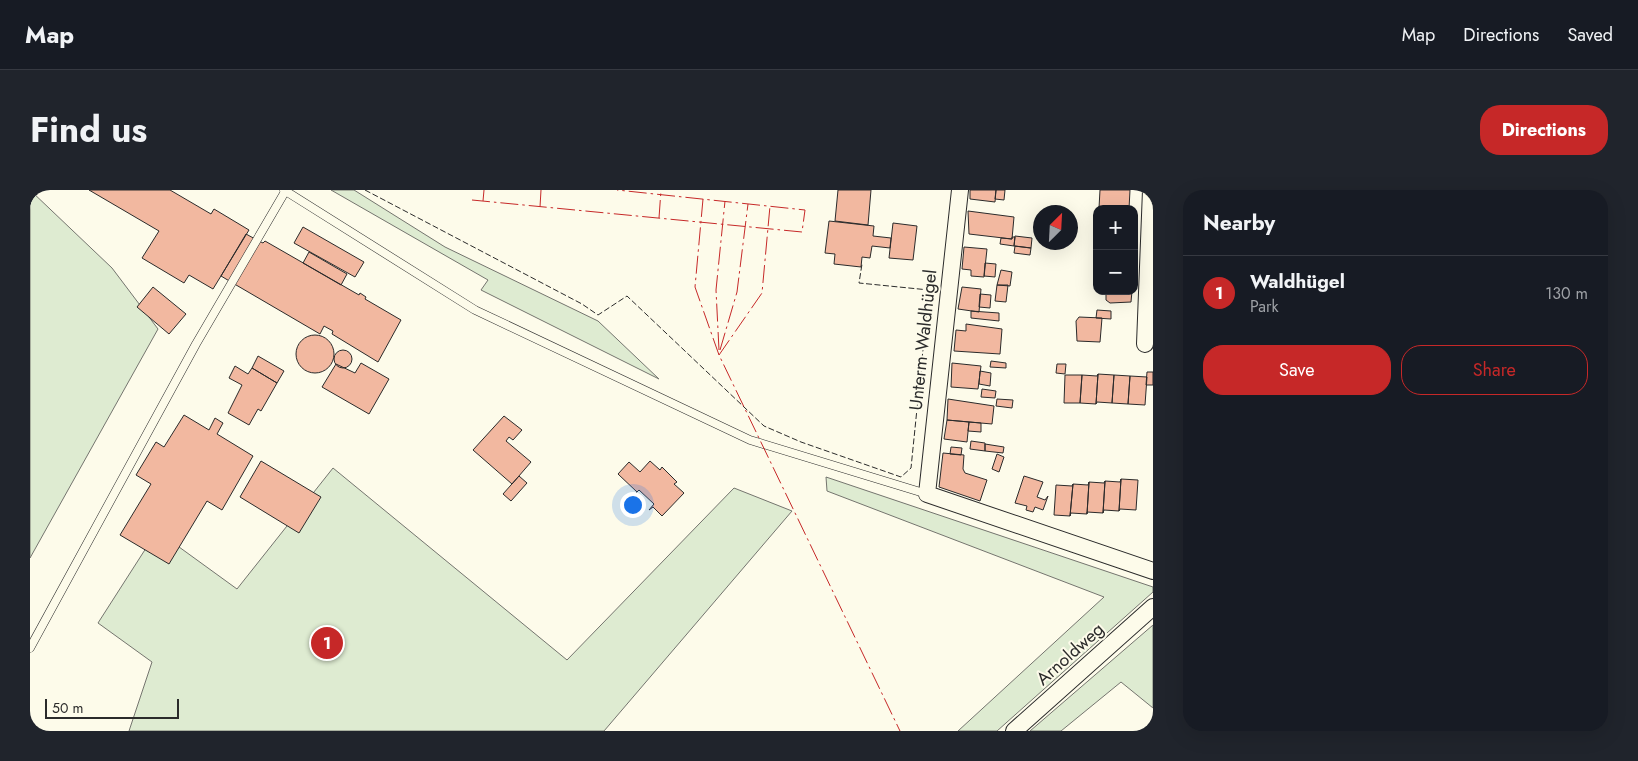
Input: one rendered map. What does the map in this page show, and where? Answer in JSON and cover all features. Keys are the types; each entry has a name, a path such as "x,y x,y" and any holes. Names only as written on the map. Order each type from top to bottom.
{"street":[{"name":"Unterm Waldhügel","path":"927,494 960,190"},
{"path":"1145,344 1151,190"},
{"path":"927,494 1153,571"},
{"name":"Arnoldweg","path":"1014,731 1153,607"}],"lane":[{"path":"30,648 196,344 285,190 484,314 750,440 927,494"}],"green space":[{"path":"30,190 112,268 158,329 30,558"},
{"path":"331,190 354,190 445,247 598,321 659,379 481,290 488,280"},
{"path":"333,468 567,660 734,488 792,511 604,731 129,731 152,662 98,623 157,531 237,589"},
{"path":"826,477 1153,587 1153,592 997,731 958,731 1104,597 827,491"},
{"path":"1153,625 1153,708 1121,682 1061,731 1030,731"}],"building":[{"path":"89,190 170,190 211,214 214,209 249,230 213,289 189,275 184,283 142,258 159,231"},
{"path":"838,190 871,190 868,225 835,221"},
{"path":"970,190 996,190 995,202 970,199"},
{"path":"996,190 1005,190 1004,200 995,199"},
{"path":"1100,190 1130,190 1129,205 1099,205"},
{"path":"968,211 1014,217 1012,239 969,234"},
{"path":"829,221 874,226 873,236 891,238 890,248 872,246 870,258 862,257 861,267 834,264 835,254 825,253"},
{"path":"893,223 917,226 913,260 889,258"},
{"path":"303,227 364,262 355,277 294,243"},
{"path":"246,234 257,240 231,282 221,276"},
{"path":"1015,236 1032,238 1031,248 1014,246"},
{"path":"1012,237 1015,237 1014,246 1000,244 1001,238 1012,239"},
{"path":"257,240 263,243 265,241 359,295 360,293 366,297 365,299 401,320 378,362 332,334 333,331 324,326 320,334 231,282"},
{"path":"1015,246 1031,248 1030,255 1014,253"},
{"path":"964,247 987,249 984,277 971,276 971,270 962,269"},
{"path":"309,252 347,274 341,285 303,263"},
{"path":"985,263 996,264 995,277 984,276"},
{"path":"1001,270 1012,272 1010,286 997,285"},
{"path":"997,285 1008,285 1006,302 995,301"},
{"path":"153,287 186,314 169,334 137,307"},
{"path":"962,287 981,289 979,312 958,309"},
{"path":"980,294 991,295 990,308 979,307"},
{"path":"1106,295 1132,295 1131,302 1110,303 1106,300"},
{"path":"1097,310 1111,311 1111,319 1096,318"},
{"path":"971,311 999,313 999,321 971,318"},
{"path":"1079,317 1102,318 1100,342 1077,341 1076,321"},
{"path":"966,324 1002,329 1000,354 954,351 956,330 966,331"},
{"path":"315,335 328,341 334,354 328,367 315,373 302,367 296,354 302,341"},
{"path":"343,350 349,353 352,359 349,365 343,368 337,365 334,359 337,353"},
{"path":"258,356 284,371 277,383 252,368"},
{"path":"991,361 1006,363 1006,368 990,367"},
{"path":"361,363 389,379 369,414 322,387 336,364 355,373"},
{"path":"952,363 981,366 978,389 951,387"},
{"path":"1057,364 1066,364 1065,374 1056,373"},
{"path":"235,366 248,374 252,368 277,383 261,411 258,409 249,425 228,413 242,385 229,378"},
{"path":"980,371 991,373 990,386 979,384"},
{"path":"1147,372 1153,372 1153,385 1146,385"},
{"path":"1098,374 1096,404 1080,403 1082,375 1097,376"},
{"path":"1098,374 1114,375 1112,403 1097,402 1096,404"},
{"path":"1065,375 1082,375 1080,403 1064,403"},
{"path":"1114,375 1130,376 1128,404 1112,403"},
{"path":"1130,376 1147,377 1145,405 1128,404"},
{"path":"982,389 996,391 995,398 981,397"},
{"path":"948,399 994,406 992,424 947,420"},
{"path":"997,399 1013,400 1012,408 996,406"},
{"path":"184,415 209,430 215,418 223,423 217,434 253,456 222,510 207,501 169,564 120,535 151,484 136,475 156,442 164,447"},
{"path":"504,416 522,430 513,440 509,437 506,441 531,462 512,484 473,450"},
{"path":"947,420 969,422 967,442 944,439"},
{"path":"969,422 981,423 981,432 968,431"},
{"path":"971,441 985,443 985,451 970,449"},
{"path":"985,444 1004,447 1003,453 985,451"},
{"path":"951,447 962,448 961,455 950,454"},
{"path":"943,453 964,455 963,469 965,473 987,480 980,501 939,487"},
{"path":"997,454 1004,457 999,472 992,469"},
{"path":"261,461 321,497 299,533 240,497"},
{"path":"650,461 660,470 662,467 677,482 674,484 684,493 662,516 653,507 649,510 654,504 639,490 637,492 618,474 629,462 640,472"},
{"path":"519,476 527,483 511,501 503,494"},
{"path":"1024,476 1043,482 1037,497 1045,500 1048,496 1043,510 1035,507 1033,512 1026,510 1027,506 1015,503"},
{"path":"1121,479 1138,480 1136,510 1120,509 1119,511"},
{"path":"1121,479 1119,511 1104,510 1103,513 1105,481 1120,482"},
{"path":"1105,481 1103,513 1087,512 1089,482 1104,483"},
{"path":"1089,482 1087,514 1071,513 1070,516 1073,484 1088,485"},
{"path":"1073,484 1070,516 1054,515 1056,485 1072,486"}],"fence":[{"path":"365,190 582,304 598,315 627,296 764,426 801,442 901,477 911,468 929,290 859,283 862,264"}],"power":[{"path":"483,201 484,190"},
{"path":"540,207 541,190"},
{"path":"472,200 802,232 805,210 617,190"},
{"path":"659,218 661,190"},
{"path":"703,199 695,287 719,355 900,731"},
{"path":"719,350 716,290 725,201"},
{"path":"720,350 737,292 748,204"},
{"path":"719,355 762,293 770,206"}],"place":[{"name":"Waldhügel","path":"327,643"}]}
